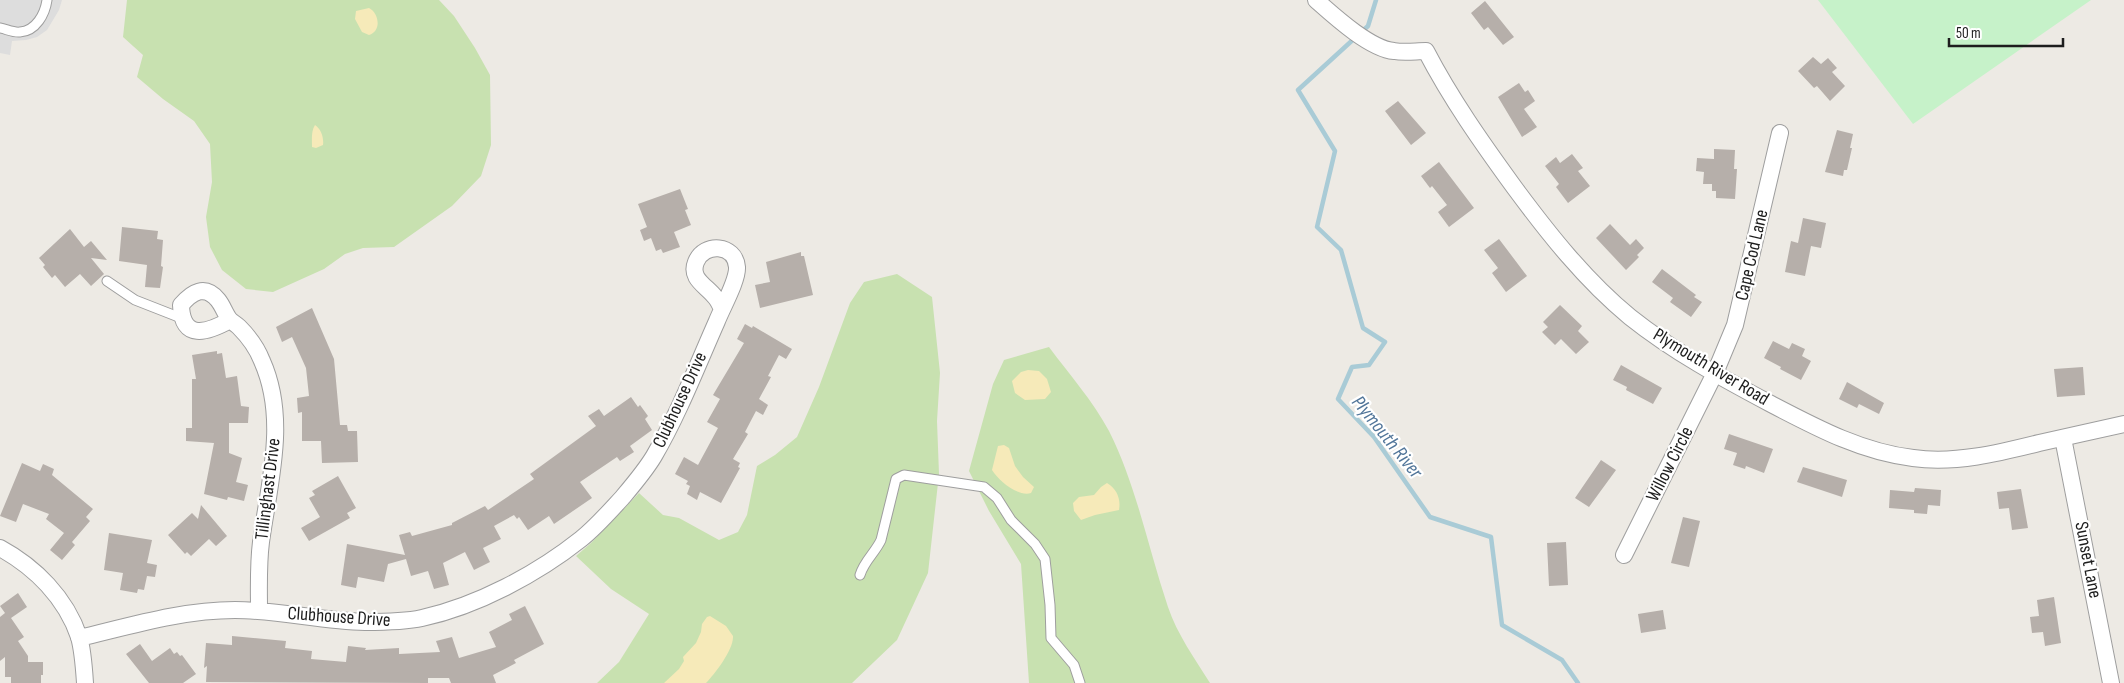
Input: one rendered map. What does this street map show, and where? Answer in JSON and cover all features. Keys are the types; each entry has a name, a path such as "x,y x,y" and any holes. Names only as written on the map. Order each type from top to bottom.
{"street":[{"name":"Plymouth River Road","path":"1316,0 1358,34 1393,52 1426,51 1440,79 1480,140 1545,228 1578,268 1630,316 1681,354 1797,417 1859,446 1914,459 1993,454 2124,424"},
{"name":"Cape Cod Lane","path":"1715,373 1735,325 1780,133"},
{"name":"Tillinghast Drive","path":"182,318 181,305 190,294 204,291 215,296 230,320 248,336 260,357 270,386 273,407 275,458 261,541 259,611"},
{"name":"Clubhouse Drive","path":"79,638 157,619 233,610 362,622 394,622 449,611 506,586 568,549 593,528 623,496 653,458 722,309"},
{"path":"182,318 188,328 198,332 209,330 230,320"},
{"name":"Willow Circle","path":"1624,555 1715,373"},
{"name":"Sunset Lane","path":"2063,438 2111,683"},
{"path":"0,548 27,565 41,578 60,602 79,638 85,683"}],"lane":[{"path":"0,28 21,33 38,24 46,10 47,0"},
{"path":"107,280 135,300 182,318"},
{"path":"860,575 866,560 877,549 881,540 896,479 904,475 984,487 997,498 1012,520 1035,544 1045,559 1050,605 1051,638 1074,665 1080,683"}],"green space":[{"path":"127,0 439,0 454,16 490,75 491,145 481,176 452,206 394,247 363,248 345,254 324,269 273,292 246,289 222,270 210,247 206,217 212,182 210,144 194,121 163,99 137,77 143,55 123,37"},
{"path":"1818,0 2091,0 1913,124"},
{"path":"897,274 932,297 940,373 937,421 939,474 928,573 897,640 852,683 597,683 619,662 649,614 611,589 576,556 639,493 663,515 679,518 719,540 738,532 747,515 757,466 775,455 797,437 819,387 850,303 864,282"},
{"path":"1049,347 1088,398 1109,431 1135,496 1161,585 1176,627 1210,683 1029,683 1021,564 989,511 969,471 993,384 1004,360"}],"sand":[{"path":"369,8 375,14 378,22 376,30 369,35 362,32 355,19 356,11"},
{"path":"315,125 320,131 323,142 323,145 316,148 312,147 312,133"},
{"path":"1028,370 1039,371 1047,379 1051,392 1045,399 1025,400 1015,393 1012,381 1021,372"},
{"path":"1004,445 1009,448 1015,466 1034,487 1031,493 1020,493 1009,487 992,470 998,446"},
{"path":"1107,483 1117,495 1119,510 1081,520 1074,511 1073,503 1079,497 1094,495"},
{"path":"710,616 726,626 733,636 730,648 719,668 706,683 664,683 679,669 684,661 683,657 696,643 702,624"}],"shaded area":[{"path":"0,0 62,0 59,10 47,30 37,37 12,41 10,55 0,53"}],"building":[{"path":"1485,1 1514,37 1503,45 1488,27 1484,30 1471,13"},
{"path":"1813,57 1821,64 1828,58 1837,68 1832,72 1845,86 1830,101 1817,86 1814,88 1798,71"},
{"path":"1519,83 1525,92 1528,90 1535,101 1524,109 1537,127 1522,137 1498,97"},
{"path":"1398,101 1426,133 1411,145 1385,111"},
{"path":"1837,130 1853,134 1847,170 1844,170 1843,176 1825,172"},
{"path":"1714,149 1735,150 1734,169 1737,169 1735,199 1716,198 1716,191 1712,191 1712,184 1703,184 1704,172 1696,171 1697,158 1714,159"},
{"path":"1572,154 1583,168 1578,171 1590,186 1568,203 1556,187 1559,184 1545,166 1556,157 1560,163"},
{"path":"1439,162 1474,208 1449,227 1438,212 1447,205 1432,186 1430,188 1421,176"},
{"path":"680,189 688,209 685,210 691,225 674,232 680,247 663,253 661,249 656,251 651,238 644,241 640,230 647,227 638,204"},
{"path":"1803,218 1826,223 1821,248 1811,246 1805,276 1785,272 1791,241 1798,243"},
{"path":"1610,224 1630,245 1636,239 1644,248 1637,255 1639,257 1626,270 1596,238"},
{"path":"122,227 158,231 157,239 163,240 161,266 163,267 160,288 145,287 147,265 119,261"},
{"path":"70,229 84,247 91,241 107,260 91,258 104,274 91,286 80,274 65,287 55,275 52,278 43,267 45,265 39,258"},
{"path":"1499,239 1527,276 1506,292 1492,273 1498,268 1484,250"},
{"path":"801,252 801,256 804,256 813,295 760,308 755,285 770,282 766,262"},
{"path":"1662,269 1696,295 1694,297 1702,302 1691,317 1670,302 1673,298 1652,282"},
{"path":"1560,305 1582,326 1578,331 1589,342 1576,354 1561,339 1555,345 1542,332 1548,327 1543,322"},
{"path":"312,308 334,359 340,425 347,425 348,431 357,431 358,462 322,463 321,441 302,441 302,412 298,413 297,398 309,396 306,368 292,337 282,342 276,327"},
{"path":"745,324 752,328 753,326 792,349 786,359 779,355 768,376 771,377 759,399 768,405 763,415 756,411 745,432 748,434 733,459 740,463 738,467 740,468 721,503 700,492 697,500 687,494 690,486 686,484 688,481 675,474 684,457 698,465 718,428 707,422 720,399 713,395 744,343 737,339"},
{"path":"1773,341 1789,349 1792,343 1805,349 1802,356 1811,361 1801,380 1764,358"},
{"path":"217,351 217,354 222,353 226,378 237,376 241,406 249,407 248,423 229,423 229,453 242,458 236,482 248,485 244,501 228,497 227,500 204,494 214,443 186,441 186,428 192,428 192,379 196,379 192,355"},
{"path":"1621,365 1662,388 1653,404 1626,390 1627,387 1613,380"},
{"path":"2083,367 2085,395 2057,397 2054,369"},
{"path":"1847,382 1884,403 1879,414 1859,404 1857,408 1839,399"},
{"path":"631,397 648,416 645,419 652,430 630,446 634,452 620,461 617,457 580,482 592,498 554,524 549,516 528,530 519,517 517,519 514,515 494,526 501,539 483,548 490,562 474,570 465,552 443,563 449,585 434,589 428,571 411,576 406,559 388,564 384,582 358,577 356,588 341,585 347,544 405,555 399,535 410,532 412,536 452,525 452,523 485,506 488,510 534,479 530,474 596,426 588,416 599,409 604,416"},
{"path":"1729,434 1773,449 1764,473 1746,466 1745,469 1733,465 1737,453 1724,449"},
{"path":"1601,460 1616,470 1589,507 1575,498"},
{"path":"22,463 40,471 43,464 54,469 52,475 93,509 86,517 90,521 72,542 75,545 62,560 50,550 64,533 46,519 49,514 23,504 16,522 0,516"},
{"path":"1803,467 1847,480 1842,497 1797,482"},
{"path":"338,476 356,508 347,513 350,518 309,541 301,528 320,517 309,498 315,495 312,491"},
{"path":"1915,488 1941,490 1940,506 1928,505 1927,514 1914,513 1914,510 1889,508 1890,490 1914,492"},
{"path":"2021,489 2028,528 2012,530 2009,508 1999,509 1997,492"},
{"path":"201,505 227,536 216,546 209,539 191,556 187,552 185,554 168,535 192,513 198,519"},
{"path":"1683,517 1700,521 1689,567 1671,563"},
{"path":"109,533 152,540 147,563 157,565 155,577 147,576 144,590 138,589 137,593 120,590 123,573 104,570"},
{"path":"1566,542 1568,585 1549,586 1547,543"},
{"path":"18,593 27,607 11,618 24,637 18,641 28,656 28,662 43,662 41,683 11,683 11,677 5,677 5,657 0,661 0,617 5,613 0,606"},
{"path":"2054,597 2061,643 2045,646 2043,632 2032,633 2030,617 2039,616 2037,600"},
{"path":"525,606 544,644 514,660 516,663 493,675 496,683 451,683 449,678 428,678 428,683 206,682 207,666 204,668 206,643 232,645 232,636 286,641 285,648 312,651 311,659 346,662 348,646 366,648 365,650 399,648 399,654 440,652 436,641 452,637 459,658 496,647 489,632 512,620 509,614"},
{"path":"1663,610 1666,629 1641,633 1638,614"},
{"path":"140,644 152,661 170,648 174,654 177,652 180,656 182,655 196,674 183,683 149,683 126,654"}],"waterway":[{"name":"Plymouth River","path":"1376,0 1368,26 1298,90 1335,151 1317,227 1341,250 1363,328 1385,342 1369,365 1352,367 1338,399 1374,437 1430,517 1491,537 1502,625 1562,660 1578,683"}]}
